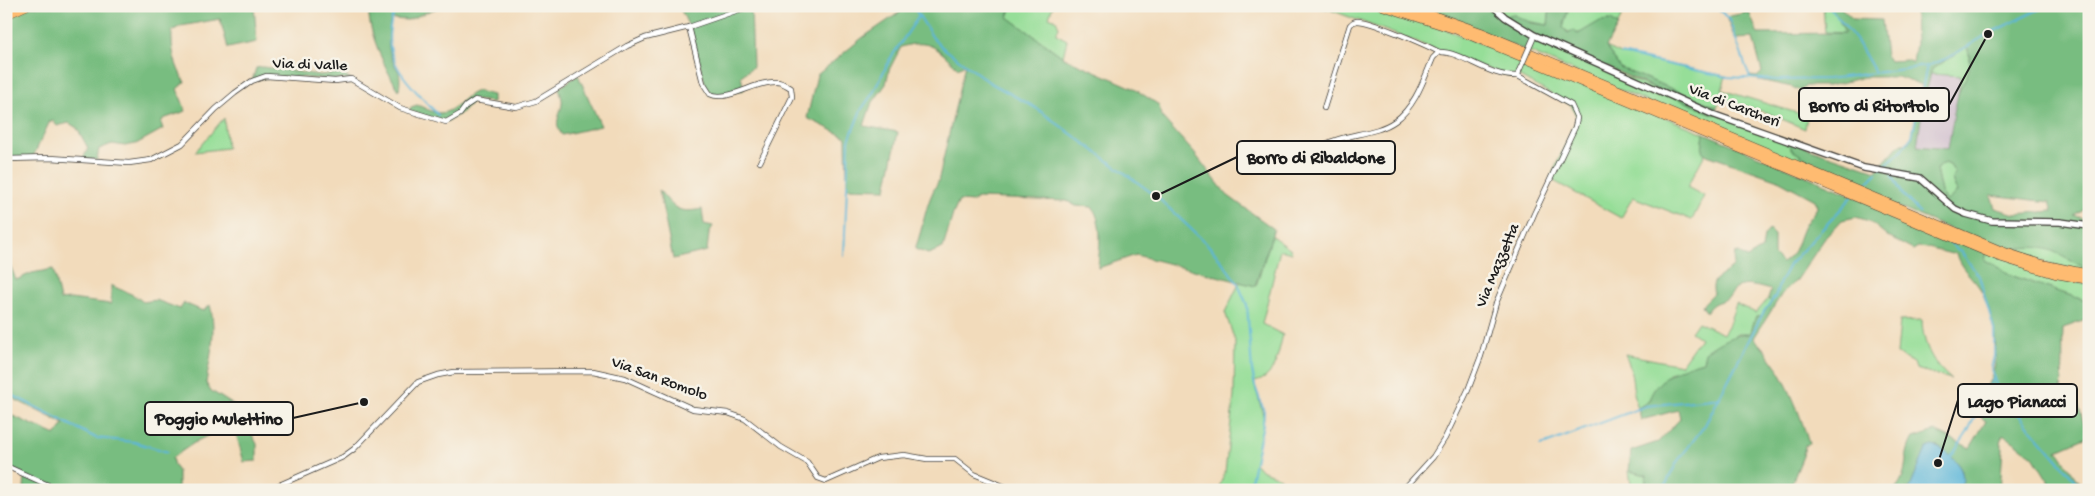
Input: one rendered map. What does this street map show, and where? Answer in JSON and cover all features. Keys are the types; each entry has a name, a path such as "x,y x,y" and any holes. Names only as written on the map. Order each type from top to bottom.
{"highway":[{"path":"6,15 26,6"},
{"path":"1382,6 1457,30 1987,252 2043,271 2089,280"},
{"path":"1407,6 1481,32 2002,250 2042,264 2089,274"},
{"path":"2043,271 2058,279 2089,284"}],"street":[{"name":"Via di Valle","path":"6,160 50,158 129,163 151,160 182,144 216,109 235,93 252,81 266,76 335,80 351,79 400,108 446,122 460,114 466,106 475,100 516,107 536,101 627,46 645,38 689,27 750,6"},
{"name":"Via di Carcheri","path":"1493,6 1505,17 1534,37 1720,117 1864,168 1920,178 1955,209 1966,214 1992,221 2060,222 2089,226"},
{"path":"1324,108 1350,25 1353,22 1358,21 1369,24 1427,45 1439,52 1450,53 1486,70 1507,76 1518,74 1534,37"},
{"path":"689,27 703,83 710,94 720,96 766,82 777,82 791,88 792,97 760,162"},
{"path":"1304,168 1311,155 1324,144 1384,128 1398,119 1408,108 1433,58 1439,52"},
{"name":"Via Mazzetta","path":"1403,490 1433,457 1468,390 1481,356 1496,303 1528,227 1575,127 1577,118 1571,105 1518,74"},
{"name":"Via San Romolo","path":"268,490 343,457 354,449 418,382 454,372 593,371 625,378 693,409 728,413 745,418 781,447 806,462 818,478 826,481 878,458 904,455 927,459 955,459 974,474 1013,490"},
{"path":"6,466 59,490"}],"shaded area":[{"path":"1930,74 1961,76 1948,149 1917,146"}],"green space":[{"path":"26,6 254,6 257,42 228,48 220,19 181,26 172,31 172,44 176,64 185,82 177,89 186,111 163,119 161,123 163,129 136,144 125,146 112,144 99,149 97,160 83,159 88,148 77,128 69,123 57,126 53,121 50,121 32,159 6,159 6,144 11,119 6,116 6,15"},
{"path":"369,6 437,6 437,8 408,20 391,19 389,47 399,74 399,90 378,50 371,26"},
{"path":"679,6 751,6 753,67 741,76 744,90 715,96 707,90 689,27"},
{"path":"909,6 1012,6 1008,17 1063,57 1133,88 1159,105 1161,116 1195,154 1227,195 1274,229 1255,286 1136,255 1098,268 1100,236 1096,214 1092,207 1076,206 1067,201 978,198 973,202 959,201 943,248 928,254 915,249 927,206 938,182 965,64 958,68 938,50 926,44 911,44 901,47 889,70 886,84 871,105 864,126 898,132 886,189 847,188 846,137 807,118 817,75 862,38"},
{"path":"1012,6 1053,6 1049,17 1056,20 1059,27 1056,34 1067,40 1063,57 1008,17"},
{"path":"1311,6 1382,6 1402,12 1704,133 1702,151 1705,154 1687,187 1704,196 1692,220 1633,197 1621,218 1550,179 1577,118 1571,105 1518,76 1507,76 1328,9"},
{"path":"1407,6 1493,6 1505,17 1512,14 1532,23 1548,25 1550,6 1569,6 1563,28 1568,33 1573,30 1578,34 1600,21 1611,20 1618,25 1606,47 1620,68 1717,107 1715,115 1535,35 1527,51"},
{"path":"1493,6 1550,6 1548,25 1505,17"},
{"path":"1569,6 1625,6 1618,25 1611,20 1581,33 1575,33 1563,28"},
{"path":"1823,6 1829,6 1838,16 1845,33 1825,32"},
{"path":"1829,6 1839,6 1853,19 1882,20 1886,56 1889,61 1907,60 1913,63 1916,43 1915,6 2089,6 2089,187 2087,208 2074,216 2089,219 2089,270 2056,253 2040,248 2030,247 2002,251 1817,173 1814,164 1792,150 1787,141 1876,171 1899,145 1908,143 1912,136 1922,85 1897,77 1864,77 1829,86 1806,86 1800,91 1792,87 1750,78 1749,76 1757,77 1762,72 1753,38 1735,39 1726,17 1749,12 1758,34 1845,33 1838,17","holes":["1967,47 1970,63 1969,69 1959,91 1948,149 1917,146 1923,105 1932,69","1945,163 1950,165 1955,173 1952,179 1957,192 1947,201 1941,192 1936,169","1991,195 2050,202 2053,211 2015,214 1995,208"]},
{"path":"1534,35 1627,78 1787,141 1792,150 1814,164 1817,173 1527,51"},
{"path":"1606,47 1621,54 1726,76 1722,90 1807,116 1805,129 1768,113 1720,99 1717,107 1620,68"},
{"path":"1967,47 1970,66 1958,96 1961,76 1930,74 1932,69"},
{"path":"263,67 320,75 339,73 351,79 276,77 252,81 256,68"},
{"path":"578,75 601,126 562,135 558,127 562,102 559,88"},
{"path":"477,91 493,95 493,102 475,100 460,114 446,122 409,111 411,107 417,105 434,112 445,112"},
{"path":"224,118 227,148 195,152"},
{"path":"1704,133 1987,252 1985,260 2013,276 2089,302 2089,319 2063,328 2061,389 2063,392 2074,390 2086,431 2089,431 2089,440 2087,437 2057,450 2085,490 2054,490 2033,456 2003,434 2000,442 2003,448 2000,490 1959,490 1962,471 1950,456 1937,446 1919,470 1909,490 1894,490 1902,477 1907,452 1913,438 1935,431 1970,448 1986,421 1981,418 1994,395 1984,390 1994,368 1996,355 1994,328 1982,292 1960,264 1956,253 1952,254 1918,247 1913,250 1890,238 1869,221 1856,217 1842,220 1825,238 1797,280 1783,292 1754,338 1781,374 1800,415 1809,444 1805,445 1803,456 1789,490 1644,490 1647,475 1629,471 1631,451 1658,442 1680,419 1678,410 1641,420 1638,408 1649,401 1657,385 1670,374 1703,361 1705,352 1721,342 1737,335 1750,334 1756,316 1761,316 1771,302 1768,299 1771,290 1754,286 1740,286 1729,297 1715,303 1706,312 1702,305 1714,293 1715,280 1733,267 1735,254 1739,253 1747,258 1762,249 1764,236 1769,230 1774,235 1774,255 1782,263 1794,251 1804,226 1818,206 1815,200 1778,180 1707,155 1702,151"},
{"path":"1945,163 1950,165 1955,173 1952,179 1957,192 1947,202 1941,192 1936,169"},
{"path":"659,190 673,205 681,210 702,209 704,224 713,226 709,233 707,251 673,259"},
{"path":"1272,236 1291,250 1292,253 1280,250 1262,324 1283,335 1272,370 1261,380 1254,382 1264,418 1255,463 1261,470 1281,478 1270,485 1263,482 1247,482 1246,490 1218,490 1225,472 1234,396 1235,341 1225,312 1240,282 1256,286"},
{"path":"2030,245 2054,250 2089,270 2089,274 2002,251"},
{"path":"1987,252 2050,275 2089,285 2089,302 2013,276 1985,260"},
{"path":"6,255 16,280 32,273 53,269 60,300 70,299 111,304 111,285 135,296 143,302 156,300 180,309 184,303 203,311 210,305 213,334 206,383 210,390 238,408 257,444 257,461 244,462 233,423 197,441 172,458 174,466 178,471 178,490 24,490 25,475 6,466 6,413 56,435 64,424 6,395"},
{"path":"1768,299 1771,302 1761,316 1756,316 1750,334 1738,334 1703,361 1670,373 1649,401 1638,408 1630,367 1625,354 1681,365 1700,338 1691,332 1698,322 1723,334 1736,304 1756,313"},
{"path":"1922,320 1924,338 1930,353 1939,367 1951,379 1916,369 1914,363 1897,354 1900,321"},
{"path":"1629,471 1647,475 1644,490 1632,490"},
{"path":"1246,482 1265,483 1274,490 1246,490"}],"water":[{"path":"1931,446 1947,453 1960,468 1963,479 1959,490 1909,490 1926,449"}],"waterway":[{"path":"397,6 391,23 389,39 392,53 397,66 406,79 438,115"},
{"path":"913,6 933,38 942,47 989,82 1036,108 1156,196 1209,246 1238,284 1247,305 1252,370 1255,386 1264,411 1251,481 1252,490"},
{"path":"1716,6 1729,20 1750,78"},
{"path":"1829,6 1857,41 1875,72"},
{"path":"1621,54 1728,77 1778,80 1828,79 1927,66 1948,58 1988,34 2046,6"},
{"path":"844,256 849,140 861,110 873,93 890,59 919,16"},
{"path":"1881,169 1901,151 1912,136 1927,66"},
{"path":"1861,189 1877,173"},
{"path":"1892,175 1903,195 1920,213"},
{"path":"1663,490 1677,462 1705,425 1764,311 1775,297 1789,265 1852,197"},
{"path":"1944,238 1961,252 1979,276 1994,329 1994,356 1991,369 1998,391 2077,482"},
{"path":"1950,458 1967,433 1993,379"},
{"path":"6,392 96,438 134,442 168,452"},
{"path":"1540,446 1646,406 1720,398"}],"place":[{"name":"Borro di Ritortolo","path":"1988,34"},
{"name":"Borro di Ribaldone","path":"1156,196"},
{"name":"Poggio Mulettino","path":"364,402"},
{"name":"Lago Pianacci","path":"1938,463"}]}
